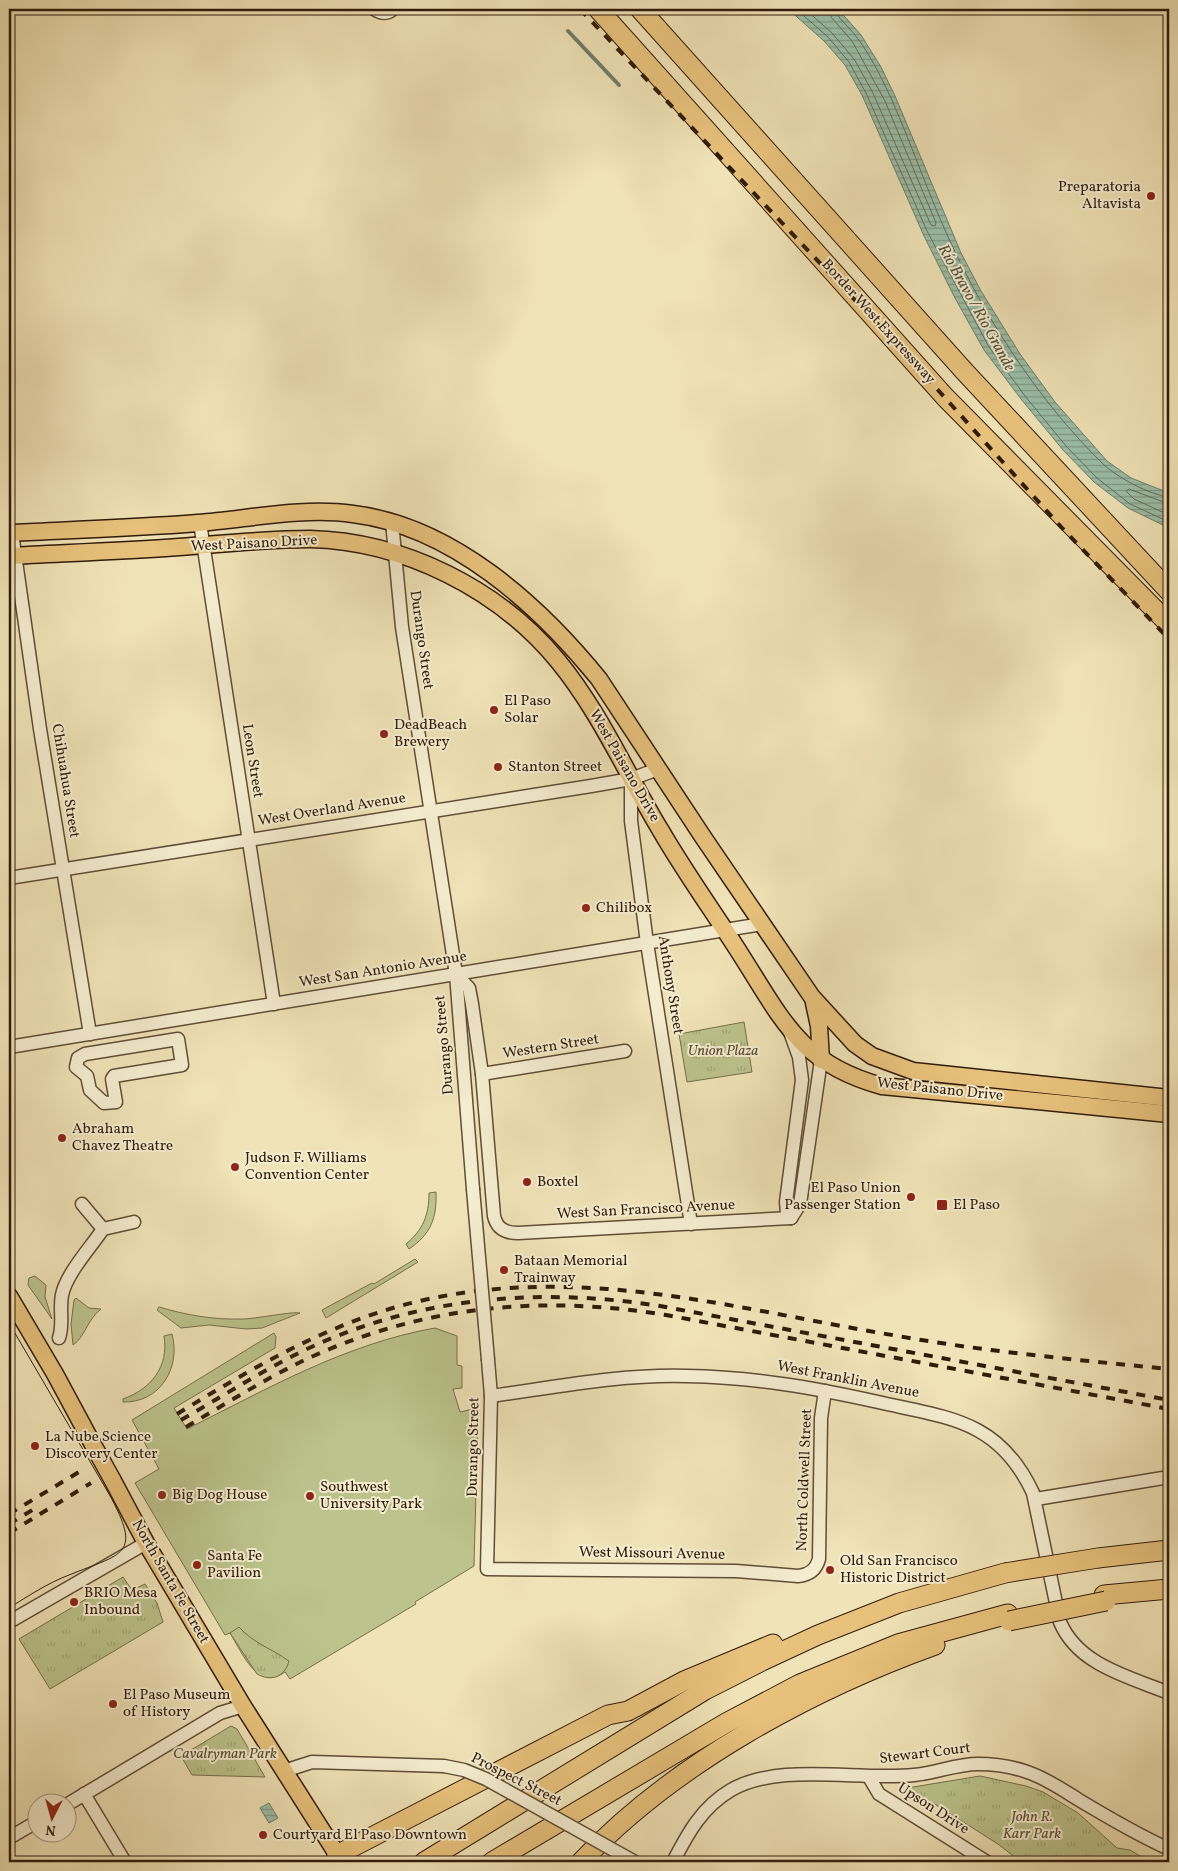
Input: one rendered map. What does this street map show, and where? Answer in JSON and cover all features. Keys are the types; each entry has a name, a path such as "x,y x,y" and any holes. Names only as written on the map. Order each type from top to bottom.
{"highway":[{"name":"Border West Expressway","path":"598,9 945,397 1169,624"},
{"name":"Border West Expressway","path":"640,9 965,372 1169,591"},
{"path":"424,1862 705,1690 818,1635 900,1603 1005,1573 1098,1558 1169,1550"},
{"path":"492,1862 726,1723 800,1684 898,1644 1105,1598 1169,1590"},
{"path":"581,1862 631,1815 681,1778 785,1712 892,1660 1009,1618"},
{"path":"334,1860 608,1715 628,1710 684,1681 779,1641 818,1635"}],"main road":[{"name":"West Paisano Drive","path":"11,533 200,523 313,512 352,514 392,522 424,534 468,558 522,600 563,636 599,679 812,998 855,1044 872,1056 897,1067 1094,1097 1169,1114"},
{"name":"West Paisano Drive","path":"12,556 312,539 352,544 425,564 467,584 508,612 554,655 573,681 665,839 790,1031 800,1043 821,1060 844,1074 882,1086 1094,1097 1169,1098"},
{"path":"812,998 820,1026 821,1060"},
{"name":"North Santa Fe Street","path":"9,1296 55,1374 146,1543 284,1771 334,1860"}],"street":[{"path":"374,9 380,13 388,13 393,9"},
{"name":"Durango Street","path":"392,522 402,627 456,974 491,1396 487,1568"},
{"name":"Leon Street","path":"200,523 274,1004"},
{"name":"Chihuahua Street","path":"11,533 12,556 90,1034"},
{"name":"West Overland Avenue","path":"9,878 631,779 658,769"},
{"name":"Anthony Street","path":"631,779 631,821 647,942 691,1224"},
{"name":"West San Antonio Avenue","path":"9,1047 762,924"},
{"path":"456,974 470,991 482,1074"},
{"path":"790,1031 799,1057 802,1080 786,1202 787,1213 791,1218 800,1204 821,1060"},
{"path":"178,1039 182,1066 114,1076 112,1079 116,1102 104,1103 90,1090 87,1076 79,1070 76,1064 78,1058 85,1054 178,1039"},
{"name":"Western Street","path":"482,1074 625,1051"},
{"name":"West San Francisco Avenue","path":"482,1074 494,1216 498,1227 502,1230 518,1233 791,1218"},
{"path":"82,1204 103,1229"},
{"path":"59,1338 64,1288 103,1229 134,1222"},
{"name":"West Franklin Avenue","path":"491,1396 626,1378 686,1376 754,1379 825,1391 941,1416 972,1426 998,1443 1011,1455 1025,1474 1036,1499 1060,1622 1069,1641 1083,1654 1100,1665 1169,1693"},
{"name":"North Coldwell Street","path":"814,1570 819,1559 821,1418 825,1391"},
{"path":"1036,1499 1169,1477"},
{"path":"9,1622 146,1543"},
{"name":"West Missouri Avenue","path":"487,1568 736,1571 798,1576 807,1575 814,1570"},
{"path":"78,1798 220,1713 243,1706"},
{"name":"Prospect Street","path":"284,1771 312,1762 444,1766 464,1770 486,1779 635,1862"},
{"name":"Stewart Court","path":"674,1862 691,1828 705,1810 732,1789 750,1781 781,1775 914,1775 976,1764 996,1765 1028,1772 1044,1779 1132,1830 1169,1849"},
{"name":"Upson Drive","path":"869,1776 879,1794 987,1862"},
{"path":"84,1794 125,1862"},
{"path":"9,1838 28,1828"}],"green space":[{"name":"Union Plaza","path":"744,1022 752,1072 687,1082 679,1034"},
{"path":"436,1192 434,1218 431,1225 423,1237 409,1249 406,1244 417,1233 424,1222 428,1208 429,1193"},
{"path":"415,1259 418,1262 326,1318 322,1310 372,1283 374,1284"},
{"path":"35,1276 46,1285 45,1297 52,1319 28,1285 29,1278"},
{"path":"76,1298 89,1308 101,1309 92,1318 80,1338 73,1345 71,1324 74,1300"},
{"path":"159,1307 190,1315 221,1319 248,1319 300,1313 262,1328 246,1329 209,1325 181,1328 157,1310"},
{"name":"Southwest University Park","path":"435,1328 457,1336 457,1365 462,1366 462,1388 453,1389 460,1412 473,1409 478,1417 474,1566 415,1602 416,1604 290,1679 285,1672 275,1677 266,1677 258,1673 245,1659 230,1633 225,1635 135,1483 159,1469 132,1420 274,1333 276,1337 275,1348 174,1408 187,1429 338,1356 402,1335"},
{"path":"172,1334 173,1359 165,1381 148,1397 136,1401 123,1402 123,1399 133,1395 150,1383 156,1375 164,1358 164,1336"},
{"path":"123,1577 132,1590 145,1584 157,1603 163,1622 50,1689 19,1639"},
{"path":"239,1627 256,1642 289,1661 281,1674 267,1678 257,1674 230,1633"},
{"name":"Cavalryman Park","path":"231,1726 237,1729 265,1777 192,1775 181,1756"},
{"name":"John R. Karr Park","path":"980,1776 1026,1786 1043,1792 1078,1813 1117,1848 1130,1850 1150,1862 1021,1862 998,1844 933,1803 930,1805 907,1790 907,1788"}],"water":[{"name":"Río Bravo / Rio Grande","path":"788,9 838,9 861,35 881,67 895,96 961,253 981,291 1020,354 1055,402 1107,461 1131,478 1169,493 1169,528 1128,508 1094,482 1063,450 984,350 924,236 862,95 845,65 824,41"},
{"path":"269,1803 278,1818 269,1823 260,1808"}],"waterway":[{"path":"568,31 619,85"}],"tram line":[{"path":"9,1323 109,1494 125,1530 126,1541 122,1550 114,1556 53,1582 9,1608"}],"railway":[{"path":"580,9 902,350 1063,529 1169,639"},
{"path":"177,1414 296,1346 358,1320 424,1300 484,1290 544,1287 603,1289 662,1295 966,1347 1169,1369"},
{"path":"181,1420 291,1357 349,1331 392,1318 480,1301 570,1297 660,1306 1169,1400"},
{"path":"186,1427 279,1373 354,1339 442,1316 486,1309 530,1306 575,1306 666,1315 1169,1409"},
{"path":"9,1514 84,1469"},
{"path":"9,1533 91,1483"},
{"path":"9,1524 39,1506"}],"place":[{"name":"Preparatoria Altavista","path":"1151,196"},
{"name":"El Paso Solar","path":"494,710"},
{"name":"DeadBeach Brewery","path":"384,734"},
{"name":"Stanton Street","path":"498,767"},
{"name":"Chilibox","path":"586,908"},
{"name":"Abraham Chavez Theatre","path":"62,1138"},
{"name":"Judson F. Williams Convention Center","path":"235,1167"},
{"name":"Boxtel","path":"527,1182"},
{"name":"El Paso Union Passenger Station","path":"911,1197"},
{"name":"El Paso","path":"942,1205"},
{"name":"Bataan Memorial Trainway","path":"504,1270"},
{"name":"La Nube Science Discovery Center","path":"35,1446"},
{"name":"Big Dog House","path":"162,1495"},
{"name":"Southwest University Park","path":"310,1496"},
{"name":"Santa Fe Pavilion","path":"197,1565"},
{"name":"Old San Francisco Historic District","path":"830,1570"},
{"name":"BRIO Mesa Inbound","path":"74,1602"},
{"name":"El Paso Museum of History","path":"113,1704"},
{"name":"Courtyard El Paso Downtown","path":"263,1835"}]}
